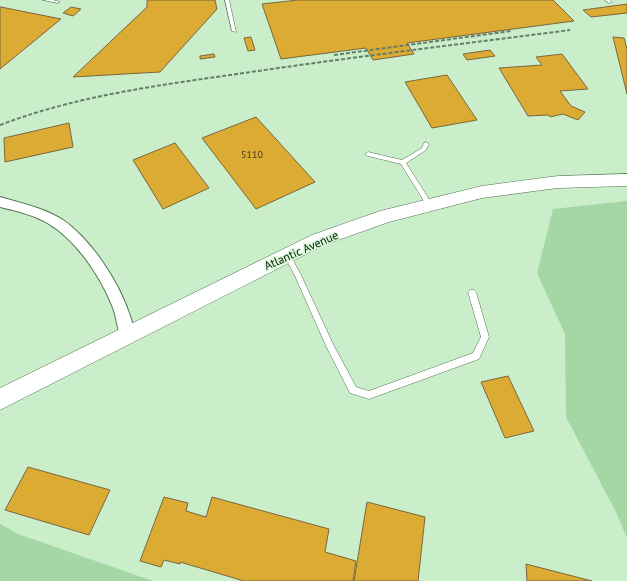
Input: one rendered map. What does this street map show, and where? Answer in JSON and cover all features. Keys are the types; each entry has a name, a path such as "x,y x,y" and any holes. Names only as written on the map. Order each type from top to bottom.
{"main road":[{"name":"Atlantic Avenue","path":"0,399 287,255 325,238 386,216 429,204 482,192 551,183 627,180"}],"street":[{"path":"0,202 38,214 59,224 75,237 93,259 117,302 127,335"}],"lane":[{"path":"45,0 58,2"},
{"path":"227,0 234,31"},
{"path":"368,154 403,162 424,149 426,144"},
{"path":"403,162 429,204"},
{"path":"287,255 353,390 369,395 476,356 485,337 472,292"}],"green space":[{"path":"627,201 627,538 616,512 566,417 565,334 537,273 553,209"},
{"path":"0,524 18,534 153,581 0,581"}],"building":[{"path":"147,0 215,0 217,9 160,72 73,77 147,7"},
{"path":"298,0 553,0 574,21 407,43 414,54 373,60 366,48 281,59 262,4"},
{"path":"627,4 627,13 591,17 583,10"},
{"path":"1,7 61,19 0,69"},
{"path":"71,7 81,9 73,16 63,13"},
{"path":"251,37 255,50 248,51 244,38"},
{"path":"613,37 624,38 627,49 627,94"},
{"path":"490,50 495,56 467,60 463,54"},
{"path":"214,54 215,57 200,59 200,56"},
{"path":"562,54 588,89 560,91 571,106 585,112 578,120 563,114 550,117 549,115 528,116 499,68 542,65 536,57"},
{"path":"447,75 477,120 432,128 405,82"},
{"path":"256,117 315,182 256,209 202,138"},
{"path":"69,123 73,147 5,162 4,138"},
{"path":"175,143 209,188 163,209 133,160"},
{"path":"508,376 534,431 505,438 481,382"},
{"path":"28,467 110,490 89,535 5,510"},
{"path":"164,497 188,503 186,511 206,517 212,497 329,529 325,552 356,561 353,581 244,581 180,562 180,564 164,560 161,567 140,561"},
{"path":"367,502 425,517 418,581 354,581"},
{"path":"526,564 592,581 527,581"}],"railway":[{"path":"0,125 60,106 120,92 213,77 570,30"},
{"path":"334,55 511,31"}]}
